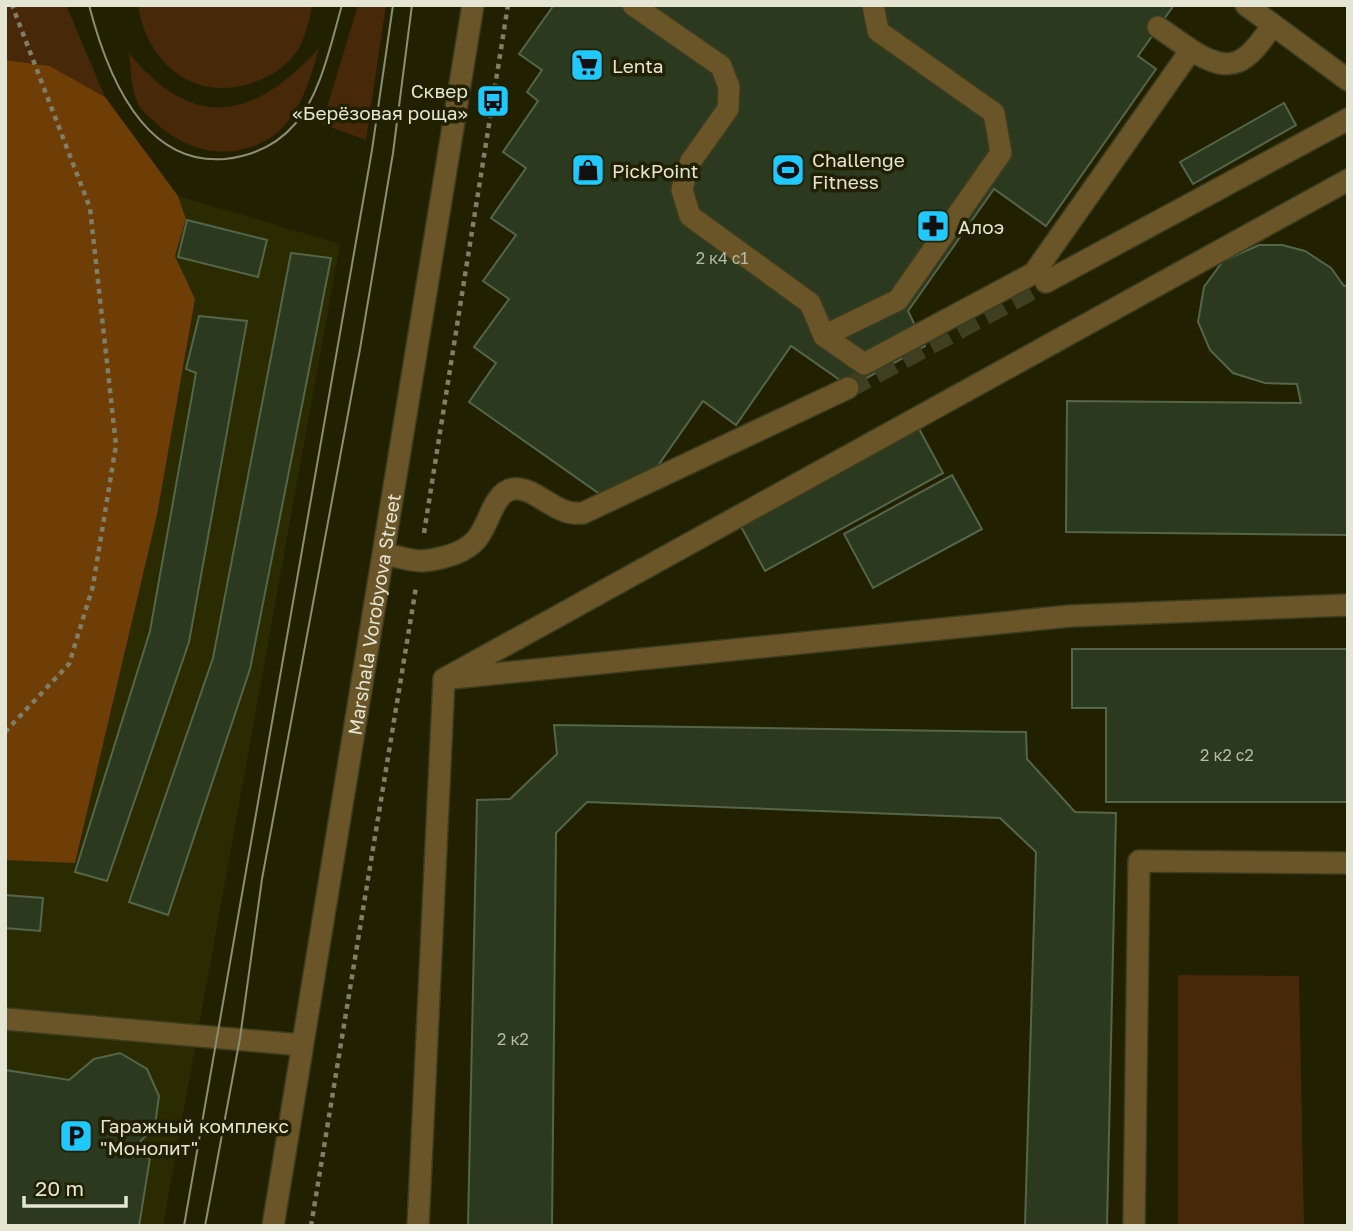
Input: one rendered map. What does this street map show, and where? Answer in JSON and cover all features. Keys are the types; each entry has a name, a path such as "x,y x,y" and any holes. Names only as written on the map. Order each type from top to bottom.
{"street":[{"name":"Marshala Vorobyova Street","path":"273,1226 474,5"},
{"path":"633,5 721,66 729,87 728,109 691,161 685,177 682,190 690,216 810,303 824,336 863,364 1034,273 1191,50"},
{"path":"824,336 898,300 1001,153 994,113 878,31 873,5"},
{"path":"1246,5 1348,80"},
{"path":"1158,27 1206,59 1231,64 1244,61 1272,26"},
{"path":"1046,282 1348,119"},
{"path":"444,679 1348,180"},
{"path":"384,554 420,561 453,555 466,549 478,538 501,495 511,489 521,489 564,512 583,513 848,388"},
{"path":"444,679 1070,616 1348,604"},
{"path":"418,1226 444,679"},
{"path":"1134,1226 1139,860 1348,863"},
{"path":"5,1019 302,1045"}],"path":[{"path":"5,732 69,664 93,586 116,445 90,208 12,5"},
{"path":"311,1226 508,5"}],"shaded area":[{"path":"5,5 66,5 105,97 50,66 5,60"},
{"path":"312,5 302,41 288,62 263,79 228,88 191,82 162,60 143,26 138,6"},
{"path":"358,5 386,5 366,140 322,124"},
{"path":"319,48 302,99 287,122 267,140 237,151 207,150 179,140 142,110 134,94 129,53 153,79 177,96 201,105 224,107 248,102 271,90 295,72"},
{"path":"5,60 50,66 105,97 178,196 186,219 175,256 195,299 157,515 75,863 5,860"},
{"path":"178,196 340,244 163,1226 5,1226 5,860 75,862 157,515 195,299 175,256 186,219"},
{"path":"1178,975 1299,976 1304,1226 1178,1226"}],"building":[{"path":"554,5 1174,5 1138,56 1156,69 1046,226 994,189 908,311 925,346 850,387 791,346 736,425 703,401 657,467 604,497 469,402 496,363 474,347 509,299 483,281 516,235 491,218 526,168 503,152 538,101 527,92 542,70 519,54"},
{"path":"1284,103 1296,125 1193,184 1180,162"},
{"path":"187,220 267,240 258,277 178,257"},
{"path":"1259,245 1282,245 1305,251 1331,268 1344,286 1348,285 1348,535 1066,532 1067,401 1301,403 1297,384 1265,383 1233,373 1210,350 1198,322 1204,287 1223,261"},
{"path":"291,253 331,258 250,669 168,915 129,902 213,658"},
{"path":"199,316 247,321 189,642 107,881 75,872 150,631 196,373 186,369"},
{"path":"917,425 943,473 765,571 739,523"},
{"path":"952,475 982,529 873,588 844,534"},
{"path":"1072,649 1348,649 1348,802 1106,802 1106,708 1072,708"},
{"path":"554,725 1026,732 1027,759 1075,812 1116,813 1107,1226 1025,1226 1036,852 1000,818 587,802 556,833 552,1226 468,1226 477,800 510,799 557,754"},
{"path":"5,895 43,898 40,931 5,928"},
{"name":"Гаражный комплекс \"Монолит\"","path":"120,1053 147,1069 159,1096 155,1126 137,1145 124,1149 123,1156 150,1158 139,1226 5,1226 5,1070 69,1080 94,1059"}],"tunnel":[{"path":"848,388 1046,282"}],"tram line":[{"path":"89,5 96,31 118,85 132,109 150,131 171,147 196,157 225,159 263,148 280,138 295,124 312,98 318,83 342,5"},
{"path":"184,1226 372,150 393,5"},
{"path":"205,1226 240,1038 262,879 360,349 393,153 412,5"}],"place":[{"name":"Lenta","path":"587,65"},
{"name":"Сквер «Берёзовая роща»","path":"493,101"},
{"name":"PickPoint","path":"588,170"},
{"name":"Challenge Fitness","path":"788,170"},
{"name":"Алоэ","path":"933,226"},
{"name":"Гаражный комплекс \"Монолит\"","path":"76,1136"}]}
